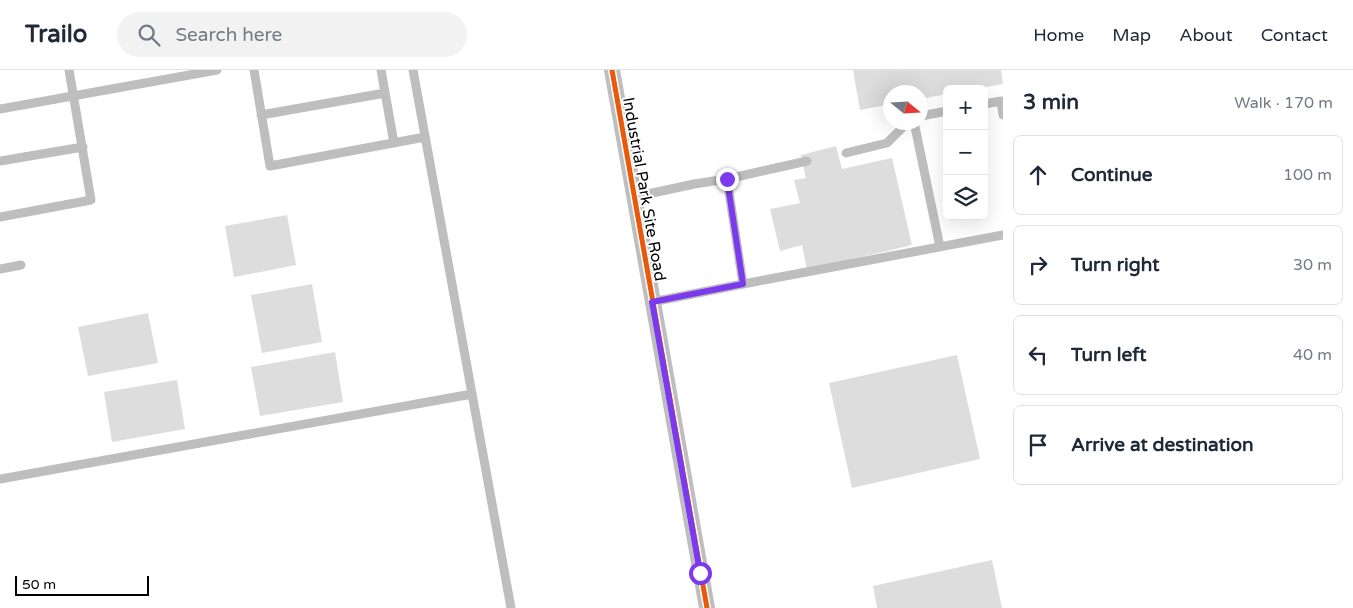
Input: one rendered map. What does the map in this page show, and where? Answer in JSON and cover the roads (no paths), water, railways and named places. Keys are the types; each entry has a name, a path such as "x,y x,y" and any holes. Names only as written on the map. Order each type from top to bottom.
{"street":[{"name":"Industrial Park Site Road","path":"612,70 708,608"}],"lane":[{"path":"0,216 92,200 69,70"},
{"path":"0,109 217,70"},
{"path":"254,70 270,166 425,137"},
{"path":"381,70 394,143"},
{"path":"413,70 511,608"},
{"path":"261,115 385,92"},
{"path":"988,103 1002,100 1003,114"},
{"path":"928,115 943,112"},
{"path":"846,153 887,143 900,130"},
{"path":"916,130 940,248"},
{"path":"0,161 83,147"},
{"path":"634,197 807,161"},
{"path":"727,179 743,284"},
{"path":"652,302 1003,235"},
{"path":"0,269 21,265"},
{"path":"0,479 472,394"}]}
